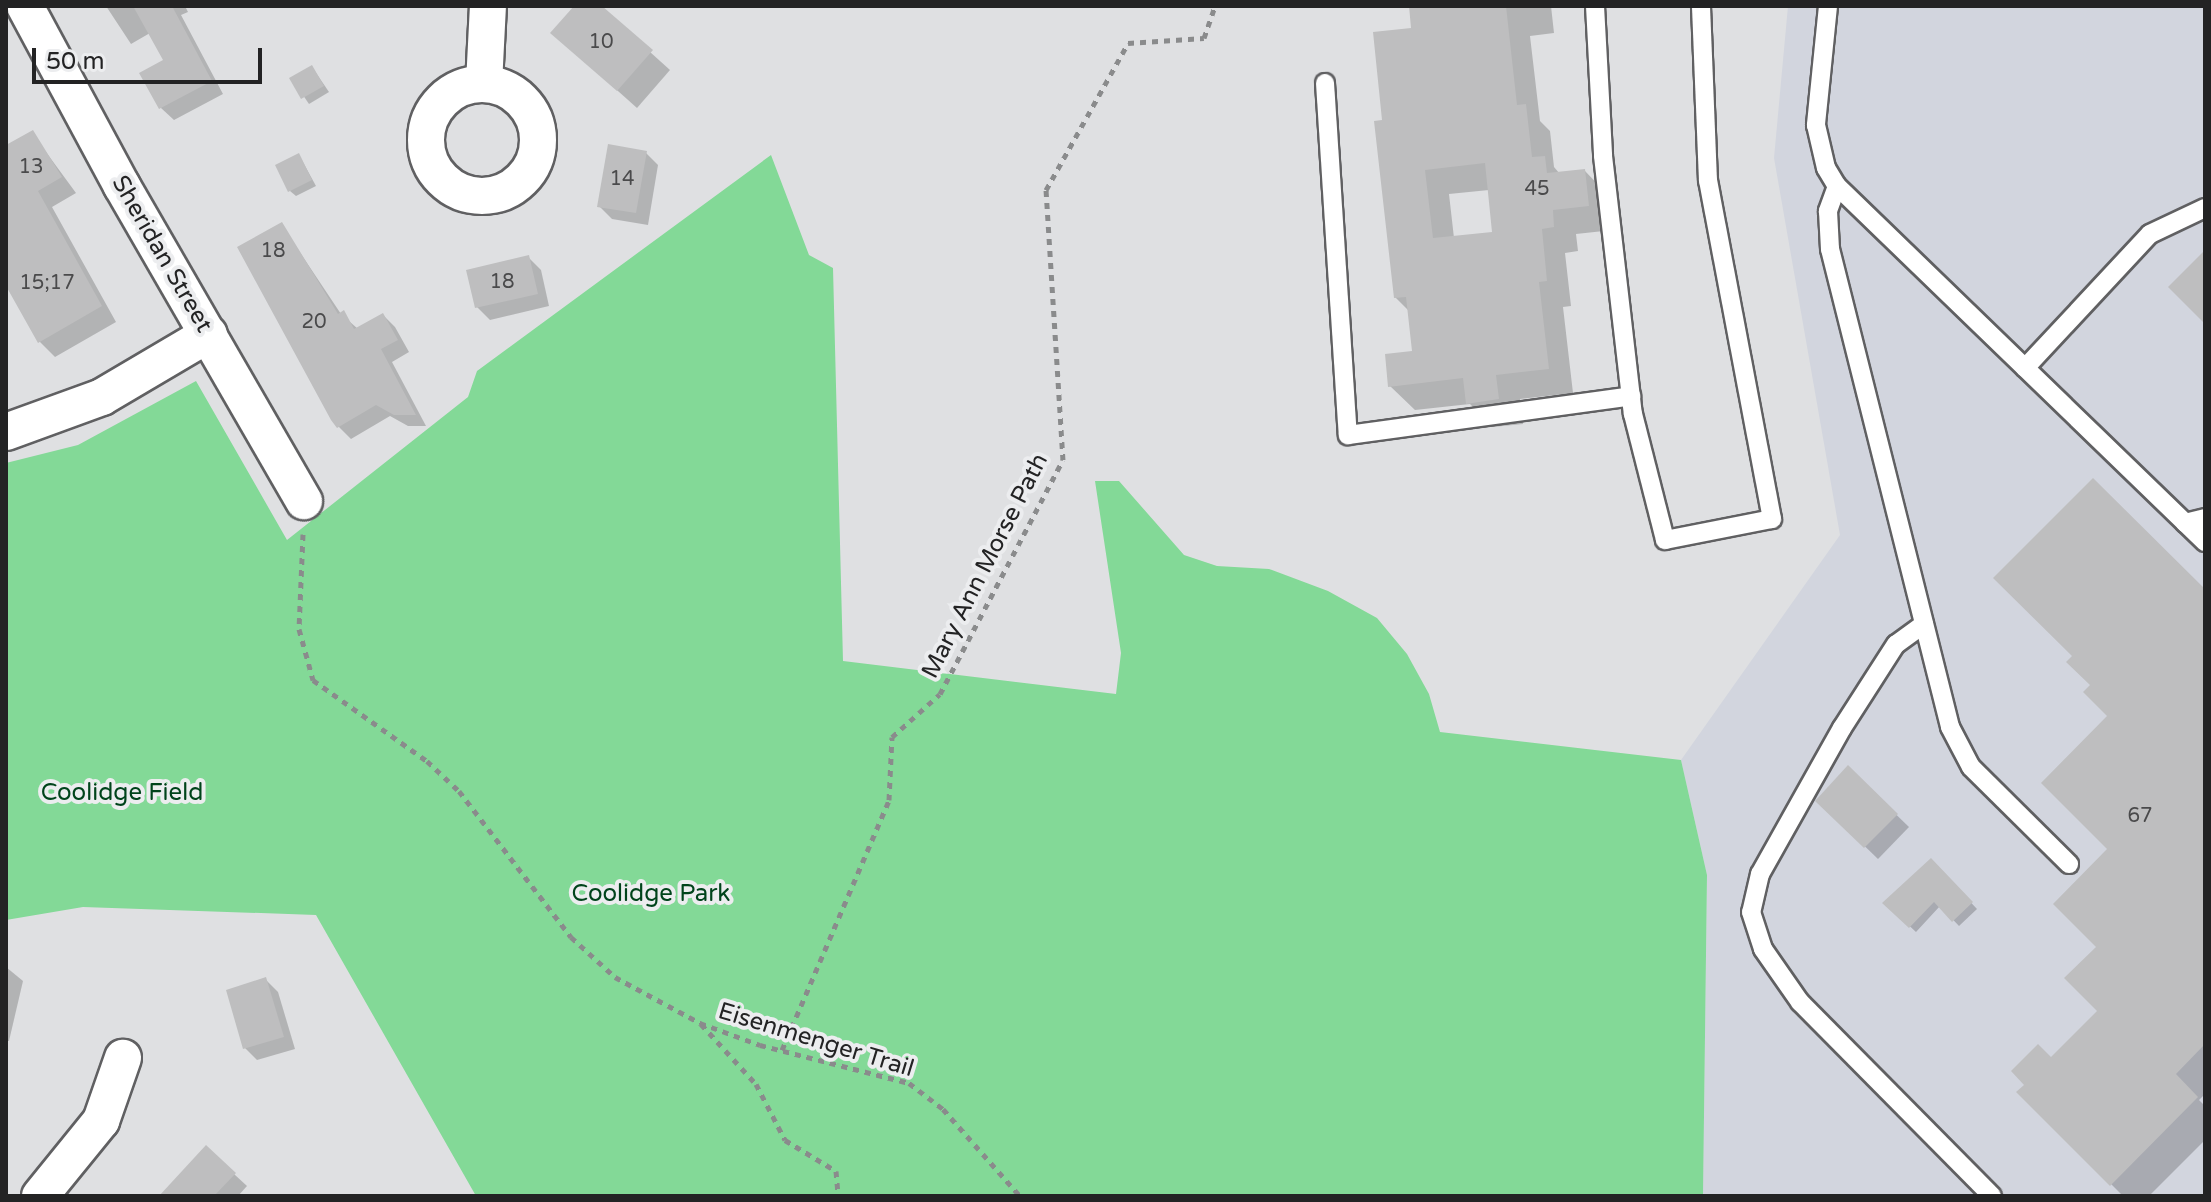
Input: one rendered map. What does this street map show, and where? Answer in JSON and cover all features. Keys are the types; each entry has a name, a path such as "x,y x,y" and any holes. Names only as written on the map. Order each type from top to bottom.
{"street":[{"name":"Sheridan Street","path":"25,6 304,501"},
{"path":"484,84 488,6"},
{"path":"6,432 102,397 209,334"},
{"path":"40,1196 101,1121 123,1058"}],"lane":[{"path":"1595,6 1603,156 1631,396 1665,540 1772,519 1708,181 1701,6"},
{"path":"1828,6 1816,125 1826,168 1837,186 2205,542"},
{"path":"1325,83 1348,435 1631,396"},
{"path":"1837,186 1828,211 1830,249 1958,749 2069,864"},
{"path":"2025,368 2150,234 2205,208"},
{"path":"2185,523 2205,518"},
{"path":"1924,624 1896,644 1842,728 1760,874 1751,912 1763,949 1800,1002 1992,1196"}],"path":[{"name":"Mary Ann Morse Path","path":"782,1050 889,800 892,737 940,694 1063,460 1046,190 1128,43 1204,38 1215,6"},
{"name":"Eisenmenger Trail","path":"304,501 299,629 313,680 427,761 459,791 571,937 615,977 700,1023 782,1050 909,1083 943,1109 1020,1196"},
{"name":"Eisenmenger Trail","path":"700,1023 756,1084 785,1140 836,1171 838,1196"}],"shaded area":[{"path":"1788,6 2205,6 2205,1196 1703,1196 1707,875 1681,760 1840,535 1774,158"}],"green space":[{"name":"Coolidge Park","path":"771,155 809,255 833,268 843,661 1116,694 1121,653 1095,481 1119,481 1184,555 1217,566 1269,569 1328,591 1377,618 1407,654 1429,694 1440,732 1681,760 1707,875 1703,1196 476,1196 316,915 83,907 6,920 6,463 78,445 196,381 287,540 468,397 477,371"}],"building":[{"path":"133,6 172,6 212,81 159,109 139,73 163,60"},
{"path":"574,6 602,6 653,50 617,91 550,33"},
{"path":"1409,6 1506,6 1517,105 1526,104 1532,157 1545,156 1547,173 1585,169 1589,206 1553,210 1554,227 1542,229 1547,281 1539,282 1549,369 1496,375 1499,399 1466,404 1463,378 1388,387 1385,354 1412,351 1406,297 1394,298 1374,121 1382,120 1373,32 1411,28","holes":["1485,163 1492,232 1433,238 1425,170"]},
{"path":"312,65 324,86 301,99 289,78"},
{"path":"33,130 62,177 38,191 102,306 38,343 6,286 6,145"},
{"path":"608,144 647,151 636,213 597,207"},
{"path":"299,153 312,180 288,192 275,165"},
{"path":"282,222 338,314 344,310 354,329 383,313 398,340 381,349 416,415 394,415 376,405 337,428 331,420 237,247"},
{"path":"2205,250 2205,324 2168,287"},
{"path":"529,255 538,294 475,308 466,270"},
{"path":"2093,478 2205,589 2205,1044 2176,1074 2198,1097 2110,1186 2016,1092 2024,1085 2011,1071 2038,1044 2051,1057 2097,1011 2064,978 2096,947 2053,904 2107,849 2041,783 2107,716 2083,692 2090,685 2066,662 2072,656 1993,578"},
{"path":"1848,765 1898,814 1864,848 1815,801"},
{"path":"1931,858 1973,902 1952,922 1934,902 1909,928 1882,903"},
{"path":"266,977 284,1037 243,1049 226,990"},
{"path":"206,1145 236,1173 214,1196 159,1196"}],"park label":[{"name":"Coolidge Field","path":"122,793"}]}
